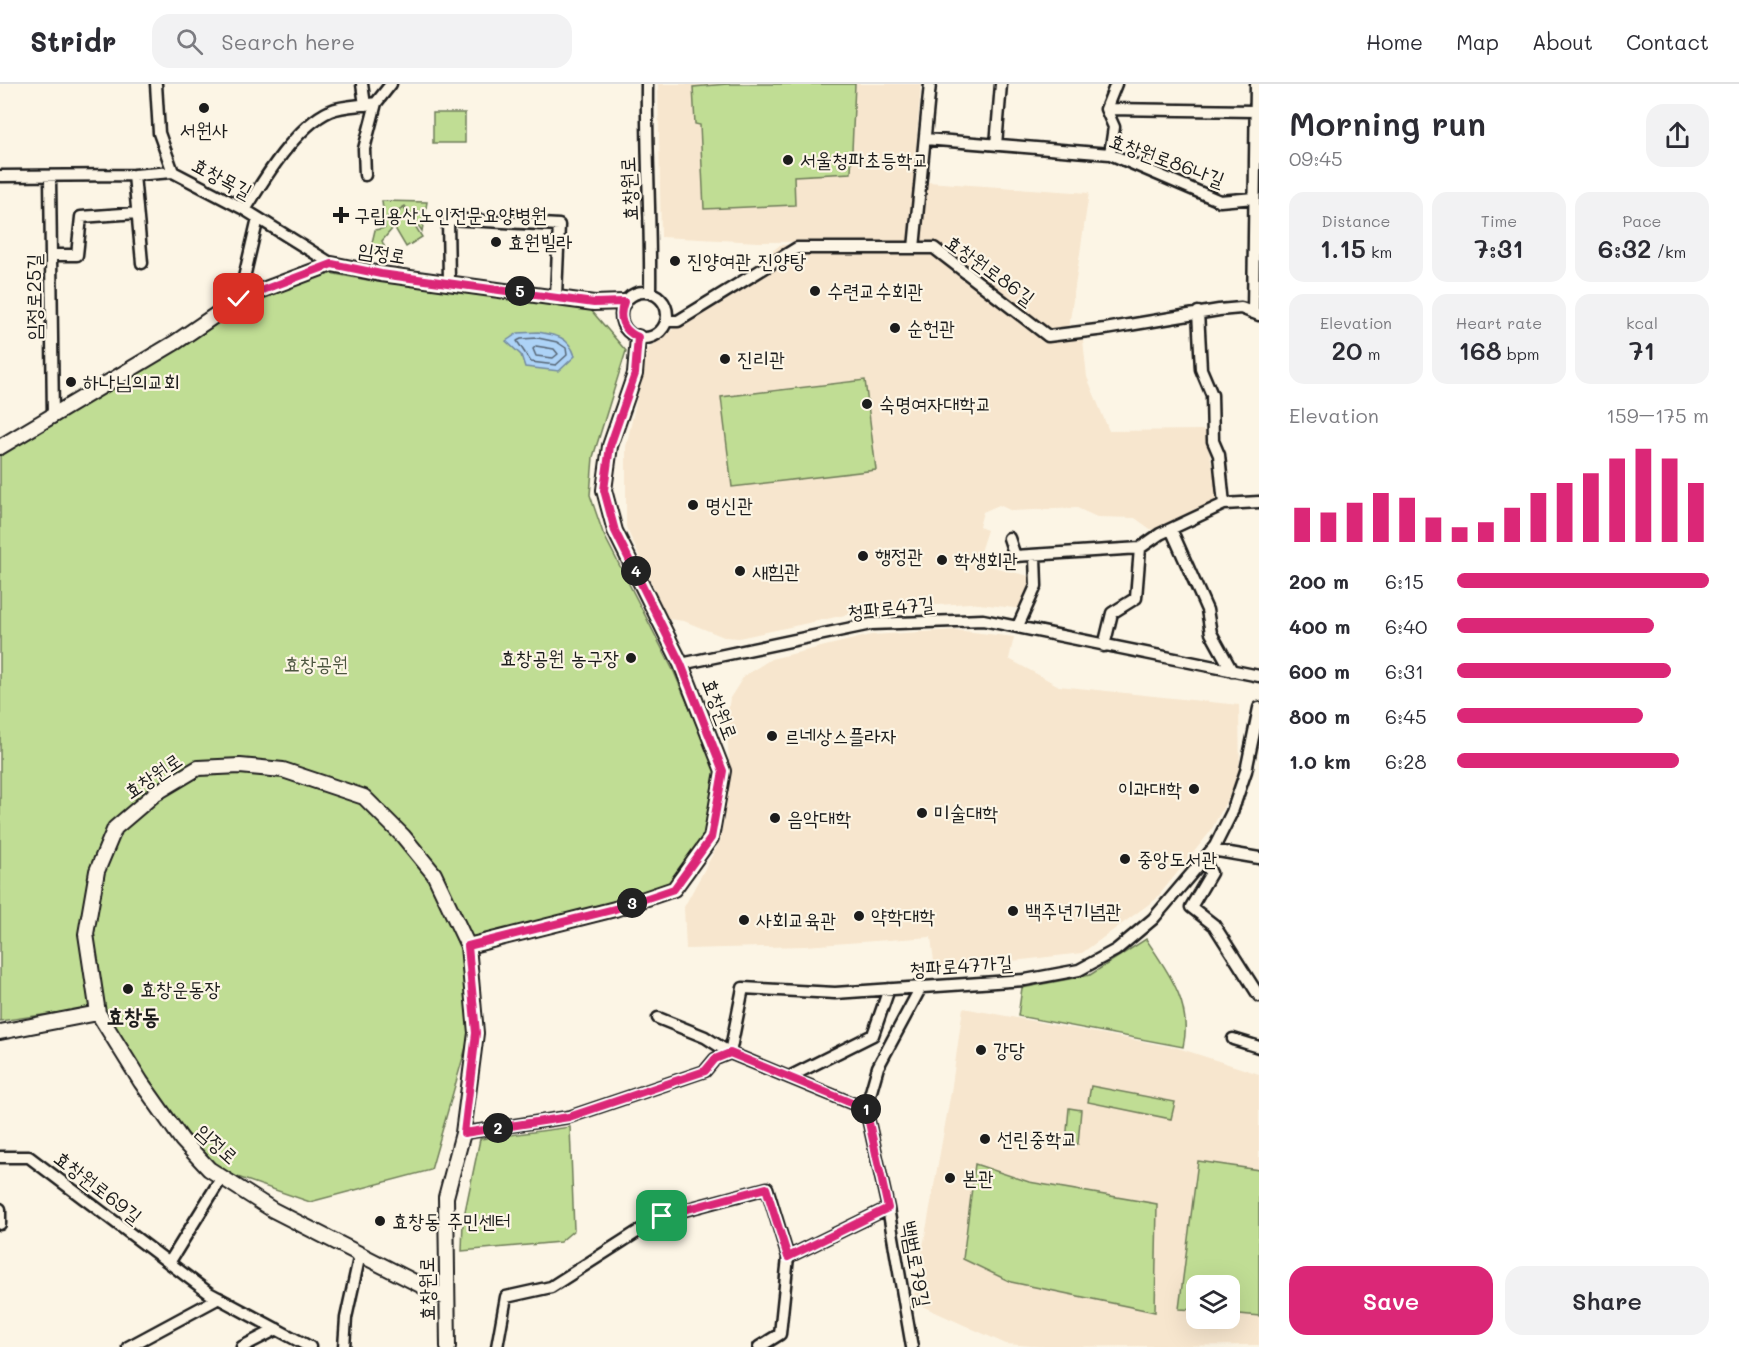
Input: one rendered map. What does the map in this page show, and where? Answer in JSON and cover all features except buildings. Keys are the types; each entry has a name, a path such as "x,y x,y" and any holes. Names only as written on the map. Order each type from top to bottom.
{"street":[{"name":"효창목길","path":"156,84 159,133 173,172 258,218 332,264"},
{"path":"362,84 371,104 364,149 365,175"},
{"path":"244,210 267,174 315,119 332,110 371,104 391,84"},
{"name":"효창원로","path":"647,84 650,292"},
{"path":"914,248 930,84"},
{"path":"996,145 1000,84"},
{"path":"1110,154 1114,127 1106,109 1116,84"},
{"path":"1256,84 1254,198 1256,314"},
{"path":"1106,109 1255,111"},
{"name":"효창원로86나길","path":"925,140 1110,154 1220,201 1254,198"},
{"path":"0,176 134,176 173,172"},
{"path":"134,176 142,263"},
{"name":"임정로25길","path":"50,177 53,417"},
{"path":"52,255 77,255 81,217 137,213"},
{"path":"239,299 258,218"},
{"path":"449,281 448,219 559,225 555,296"},
{"name":"효창원로86길","path":"666,321 678,321 796,248 934,248 1048,336 1105,329 1198,312 1241,308 1256,314"},
{"name":"임정로","path":"0,447 177,342 239,299 332,264 381,274 449,281 594,303 624,302"},
{"path":"650,292 662,300 667,314 666,321 658,333 645,338 638,337 626,329 622,323 624,302 636,293 650,292"},
{"path":"1198,312 1201,369 1212,395 1213,441 1219,455 1224,504"},
{"name":"효창원로","path":"468,946 615,909 674,889 711,838 723,771 681,664 615,531 604,490 610,446 635,374 638,337"},
{"path":"1009,538 1015,556 1140,548 1171,529 1224,504 1259,502"},
{"path":"1171,529 1207,610 1211,633 1232,671"},
{"path":"1104,646 1112,613 1136,598 1140,548"},
{"path":"1018,626 1036,586 1035,556"},
{"name":"청파로47길","path":"681,664 871,624 983,620 1259,676"},
{"name":"청파로47가길","path":"730,1053 742,988 835,993 1025,980 1079,970 1116,950 1153,919 1212,850 1232,812 1247,767 1259,708"},
{"name":"효창원로","path":"98,1013 86,934 97,871 115,828 156,793 198,768 240,766 283,770 364,797 403,836 434,874 468,946 476,1033 464,1133 446,1197 448,1347"},
{"path":"1247,767 1259,766"},
{"path":"1212,850 1259,858"},
{"path":"1203,860 1211,873 1191,907 1214,925 1259,996"},
{"name":"백범로79길","path":"912,1347 888,1208 866,1109 878,1067 921,987"},
{"path":"789,1077 873,1035 889,989"},
{"path":"0,1032 98,1013"},
{"name":"임정로","path":"98,1013 141,1082 182,1140 209,1169 273,1210 446,1298"},
{"path":"658,1018 705,1037 730,1053 866,1109"},
{"path":"1233,1040 1259,1047"},
{"path":"464,1133 569,1117 705,1071 715,1059 730,1053"},
{"name":"효창원로69길","path":"0,1157 29,1157 219,1298 310,1347"},
{"path":"169,1263 222,1177"},
{"path":"497,1347 506,1297 550,1287 662,1216 766,1188 788,1257 780,1334 764,1346"},
{"path":"788,1257 888,1208"},
{"path":"0,1209 0,1224"},
{"path":"344,1347 346,1318 360,1254"},
{"path":"128,1347 219,1298"},
{"path":"243,1347 277,1329"}],"shaded area":[{"name":"서울청파초등학교","path":"658,84 921,84 909,241 759,242 661,237"},
{"name":"숙명여자대학교","path":"927,182 1089,193 1067,340 1083,340 1087,377 1109,431 1205,430 1219,500 1156,533 1135,518 1097,517 1077,508 1012,511 999,505 983,512 979,527 987,530 977,561 1033,577 1024,609 970,603 873,609 739,638 724,637 684,621 668,619 626,527 626,447 648,349 780,245 920,244"},
{"path":"956,630 1014,637 1009,659 1059,686 1239,705 1240,776 1210,832 1156,899 1082,953 935,970 931,937 805,946 686,949 684,907 720,841 730,771 726,725 730,698 744,676 771,659 871,635"},
{"path":"963,1008 1178,1048 1259,1074 1259,1345 1045,1347 1006,1344 913,1302 951,1092"}],"green space":[{"path":"727,84 855,84 851,173 794,176 795,205 704,209 700,125 695,124 693,87"},
{"path":"433,113 465,113 465,143 433,143"},
{"path":"382,201 427,202 422,231 405,206 388,216 392,229 382,241 387,253 370,251 375,230 385,228"},
{"path":"404,208 422,237 406,247 389,218"},
{"name":"효창공원","path":"324,272 378,282 409,278 590,309 626,351 593,457 590,495 603,533 674,672 717,772 705,837 670,883 613,905 462,944 470,1033 431,1170 310,1202 226,1173 214,1164 178,1122 91,1008 0,1021 0,453 181,347 241,304"},
{"path":"865,380 876,470 732,487 721,397"},
{"path":"1146,939 1163,964 1182,1003 1185,1017 1183,1047 1018,1016 1022,988 1090,975"},
{"path":"1091,1086 1175,1102 1171,1119 1088,1102"},
{"path":"1069,1108 1081,1110 1078,1144 1066,1142"},
{"path":"570,1127 574,1230 560,1242 462,1251 463,1221 480,1139"},
{"path":"1198,1161 1259,1170 1259,1316 1240,1314 1240,1275 1186,1275 1186,1309 1179,1309"},
{"path":"975,1164 1029,1182 1157,1204 1155,1312 1011,1282 963,1259"}],"water":[{"path":"538,332 561,338 572,350 575,356 559,371 525,367 521,355 506,341 518,333"}],"place":[{"name":"서원사","path":"204,108"},
{"name":"서울청파초등학교","path":"788,160"},
{"name":"구립용산노인전문요양병원","path":"341,215"},
{"name":"효원빌라","path":"496,242"},
{"name":"진양여관 진양탕","path":"675,261"},
{"name":"수련교수회관","path":"815,291"},
{"name":"순헌관","path":"895,328"},
{"name":"진리관","path":"725,359"},
{"name":"하나님의교회","path":"71,382"},
{"name":"숙명여자대학교","path":"867,404"},
{"name":"명신관","path":"693,505"},
{"name":"행정관","path":"863,556"},
{"name":"학생회관","path":"942,560"},
{"name":"새힘관","path":"740,571"},
{"name":"효창공원 농구장","path":"631,658"},
{"name":"르네상스플라자","path":"772,736"},
{"name":"이과대학","path":"1194,789"},
{"name":"미술대학","path":"922,813"},
{"name":"음악대학","path":"775,818"},
{"name":"중앙도서관","path":"1125,859"},
{"name":"백주년기념관","path":"1013,911"},
{"name":"약학대학","path":"859,916"},
{"name":"사회교육관","path":"744,920"},
{"name":"효창운동장","path":"128,989"},
{"name":"강당","path":"981,1050"},
{"name":"선린중학교","path":"985,1139"},
{"name":"본관","path":"950,1178"},
{"name":"효창동 주민센터","path":"380,1221"}],"district":[{"name":"효창동","path":"133,1016"}],"route":[{"path":"239,299 332,264 381,274 449,281 594,303 624,302 621,309 622,323 631,334 638,337 638,346 635,374 610,446 604,490 615,531 681,664 723,771 711,838 674,889 615,909 468,946 476,1033 464,1133 569,1117 705,1071 715,1059 730,1053 866,1109 888,1208 788,1257 766,1188 662,1216"}]}
